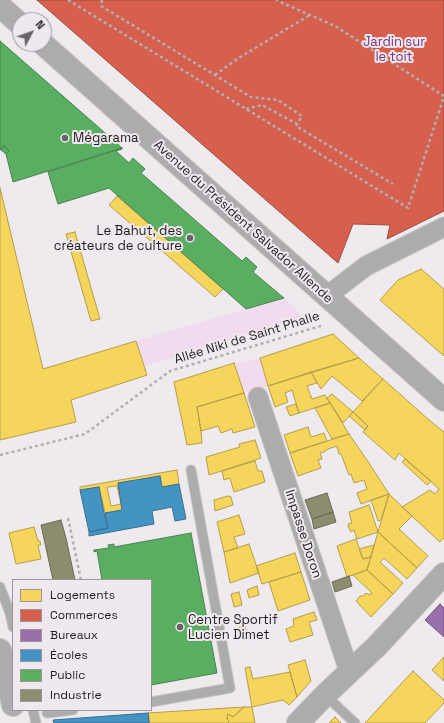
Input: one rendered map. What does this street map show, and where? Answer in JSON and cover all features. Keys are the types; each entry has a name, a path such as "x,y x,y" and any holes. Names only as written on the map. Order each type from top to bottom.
{"main road":[{"path":"0,6 12,17"},
{"name":"Avenue du Président Salvador Allende","path":"52,52 444,400"},
{"path":"298,723 349,671 377,646 444,574"},
{"path":"0,650 12,701"},
{"path":"14,711 17,723"}],"street":[{"path":"327,296 366,266 444,227"},
{"name":"Impasse Doron","path":"258,397 349,671"}],"lane":[{"path":"152,702 230,688 191,470"},
{"path":"0,587 12,622"},
{"path":"325,695 356,723"},
{"path":"33,711 36,723"},
{"path":"47,713 64,711"}],"path":[{"path":"68,0 408,208 444,96 335,26 276,0"},
{"path":"102,0 101,6 251,97 278,100 302,116 297,124"},
{"path":"215,75 237,59 310,15"},
{"path":"246,109 262,104 393,184"},
{"name":"Allée Niki de Saint Phalle","path":"0,455 85,434 170,371 326,324"},
{"path":"68,518 81,579"}],"shaded area":[{"path":"284,298 304,318 145,366 136,341"},
{"path":"260,358 268,386 244,393 234,363"}],"building: Logements":[{"path":"0,188 43,369 136,341 147,375 71,400 76,422 0,440"},
{"path":"117,196 223,289 215,297 109,205"},
{"path":"75,232 100,319 91,321 66,234"},
{"path":"421,269 444,289 444,356 380,300 398,280"},
{"path":"333,334 359,358 268,386 260,358"},
{"path":"359,358 383,379 362,401 332,376 321,389 311,372"},
{"path":"234,363 244,393 197,407 202,443 187,445 174,382"},
{"path":"311,372 317,383 307,386 312,399 325,395 330,403 299,413 292,390 285,393 288,402 275,407 268,386"},
{"path":"383,379 444,432 444,538 440,542 402,507 430,490 435,494 439,489 399,453 395,460 363,432 368,426 353,412"},
{"path":"244,393 255,427 233,433 232,429 221,433 218,426 201,431 197,407"},
{"path":"332,394 353,412 343,423 327,398"},
{"path":"330,403 349,434 332,439 315,408"},
{"path":"296,404 299,413 290,416 286,407"},
{"path":"353,412 368,426 365,430 349,416"},
{"path":"308,427 311,437 324,433 327,441 290,453 284,435"},
{"path":"349,434 389,494 361,504 357,493 367,489 364,480 354,483 351,474 349,475 341,454 339,454 337,446 320,453 322,459 318,460 321,468 298,476 290,453"},
{"path":"255,440 261,458 209,475 206,457 240,447 239,444"},
{"path":"405,459 431,481 427,485 402,462"},
{"path":"255,461 258,471 262,471 265,482 234,492 230,478 224,480 222,471"},
{"path":"177,470 179,484 162,487 160,476 118,483 122,510 105,513 99,487 80,490 80,487","holes":["117,486 121,504 111,506 107,487"]},
{"path":"389,494 412,516 399,529 428,556 417,568 378,532"},
{"path":"389,494 381,520 378,521 371,500"},
{"path":"228,496 231,497 233,505 215,511 214,500"},
{"path":"369,505 378,532 357,539 354,530 351,532 349,528 348,524 352,523 349,512"},
{"path":"239,515 245,534 234,537 238,548 224,552 217,522"},
{"path":"34,527 38,541 40,541 41,545 38,545 41,559 16,564 9,533"},
{"path":"378,532 417,568 407,579 384,558 380,562 403,583 393,594 367,570"},
{"path":"356,539 363,559 371,557 367,570 347,577 337,546"},
{"path":"249,544 259,573 230,583 224,552"},
{"path":"374,545 371,557 363,559 359,549"},
{"path":"295,553 301,572 262,584 256,566"},
{"path":"367,570 393,594 371,617 356,601 360,596 363,596 366,593 369,595 372,593 353,575"},
{"path":"301,572 310,600 278,611 269,582"},
{"path":"257,586 259,595 249,598 247,590"},
{"path":"239,592 242,605 234,607 231,594"},
{"path":"314,612 317,620 309,622 313,635 290,642 286,629 294,626 293,619"},
{"path":"245,625 247,634 239,636 237,628"},
{"path":"444,657 444,681 432,670"},
{"path":"305,660 311,681 297,697 288,665"},
{"path":"250,667 253,679 290,672 297,697 289,705 283,700 252,707 245,668"},
{"path":"413,671 444,700 444,703 425,723 365,723"},
{"path":"244,707 233,717 228,714 227,719 229,721 227,723 150,723 148,713"},
{"path":"244,707 252,707 255,723 227,723 229,721 227,719 228,714 233,717"},
{"path":"335,717 341,723 329,723"}],"building: Commerces":[{"name":"Jardin sur le toit","path":"37,0 444,0 444,211 387,239 390,225 353,224 338,263"}],"building: Bureaux":[{"path":"440,604 444,608 444,637 425,620"}],"building: Écoles":[{"path":"160,476 162,487 179,484 186,519 175,521 172,507 152,511 154,524 89,536 89,532 108,528 105,513 122,510 118,483"},
{"path":"99,487 108,528 89,532 80,490"},
{"path":"148,713 149,723 54,723 53,720"}],"building: Public":[{"path":"0,41 122,148 13,182 6,154 9,151 4,146 0,150"},
{"path":"4,146 9,151 6,154 1,150"},
{"name":"Le Bahut, des créateurs de culture","path":"122,148 116,151 129,163 133,158 145,169 141,173 242,261 246,257 257,267 253,272 284,298 246,309 109,188 58,204 48,172"},
{"name":"Centre Sportif Lucien Dimet","path":"191,533 217,673 152,685 152,579 102,579 97,551 94,552 94,550 109,548 108,545 114,544 114,547"}],"building: Industrie":[{"path":"327,493 333,512 312,519 305,500"},
{"path":"333,512 336,522 314,529 312,519"},
{"path":"61,520 75,579 53,579 41,525"},
{"path":"349,576 352,586 335,592 332,582"}],"place":[{"name":"Mégarama","path":"65,138"},
{"name":"Le Bahut, des créateurs de culture","path":"190,238"},
{"name":"Centre Sportif Lucien Dimet","path":"180,627"}]}
